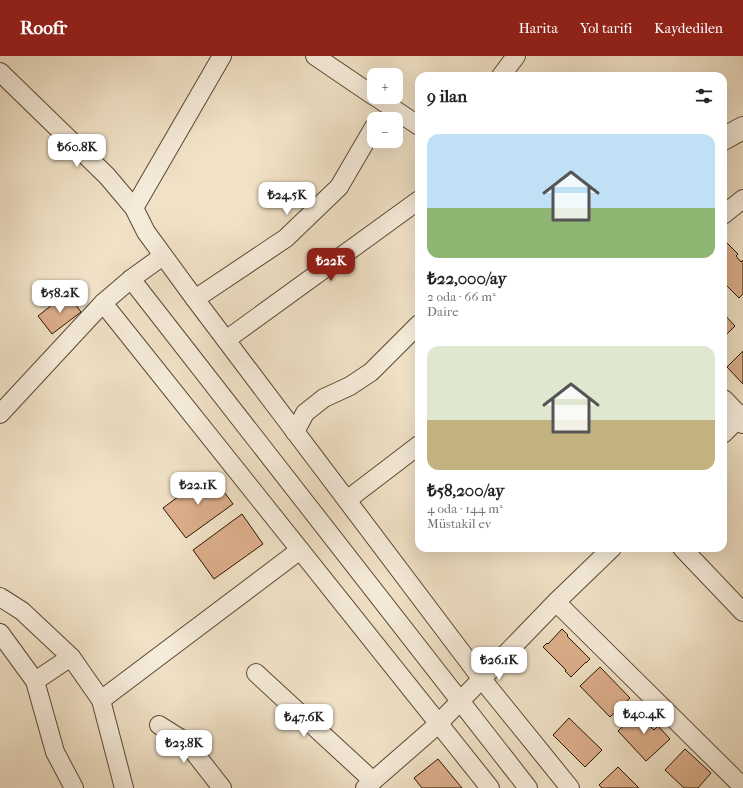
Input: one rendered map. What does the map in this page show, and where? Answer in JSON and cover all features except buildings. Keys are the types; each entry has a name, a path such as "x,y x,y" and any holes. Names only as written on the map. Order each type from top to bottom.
{"street":[{"path":"134,208 222,56"},
{"path":"315,56 367,95"},
{"path":"503,72 516,56"},
{"path":"0,72 107,176 134,208 146,232 195,299 481,678 570,788"},
{"path":"379,104 415,124"},
{"path":"727,137 743,128"},
{"path":"195,299 286,238 339,187 367,139"},
{"path":"727,212 743,199"},
{"path":"226,340 415,203"},
{"path":"0,414 103,304 131,279 163,256"},
{"path":"131,279 528,788"},
{"path":"103,304 490,788"},
{"path":"295,432 304,413 324,398 350,386 371,372 415,328"},
{"path":"727,405 742,418 727,431"},
{"path":"347,500 415,448"},
{"path":"101,700 300,550"},
{"path":"256,673 369,784 438,724 556,602 608,552"},
{"path":"686,552 743,612"},
{"path":"0,597 22,611 71,656 101,700 124,788"},
{"path":"556,602 743,788"},
{"path":"0,633 35,681 54,752 74,788"},
{"path":"35,681 71,656"},
{"path":"159,724 186,742 222,788"}]}
